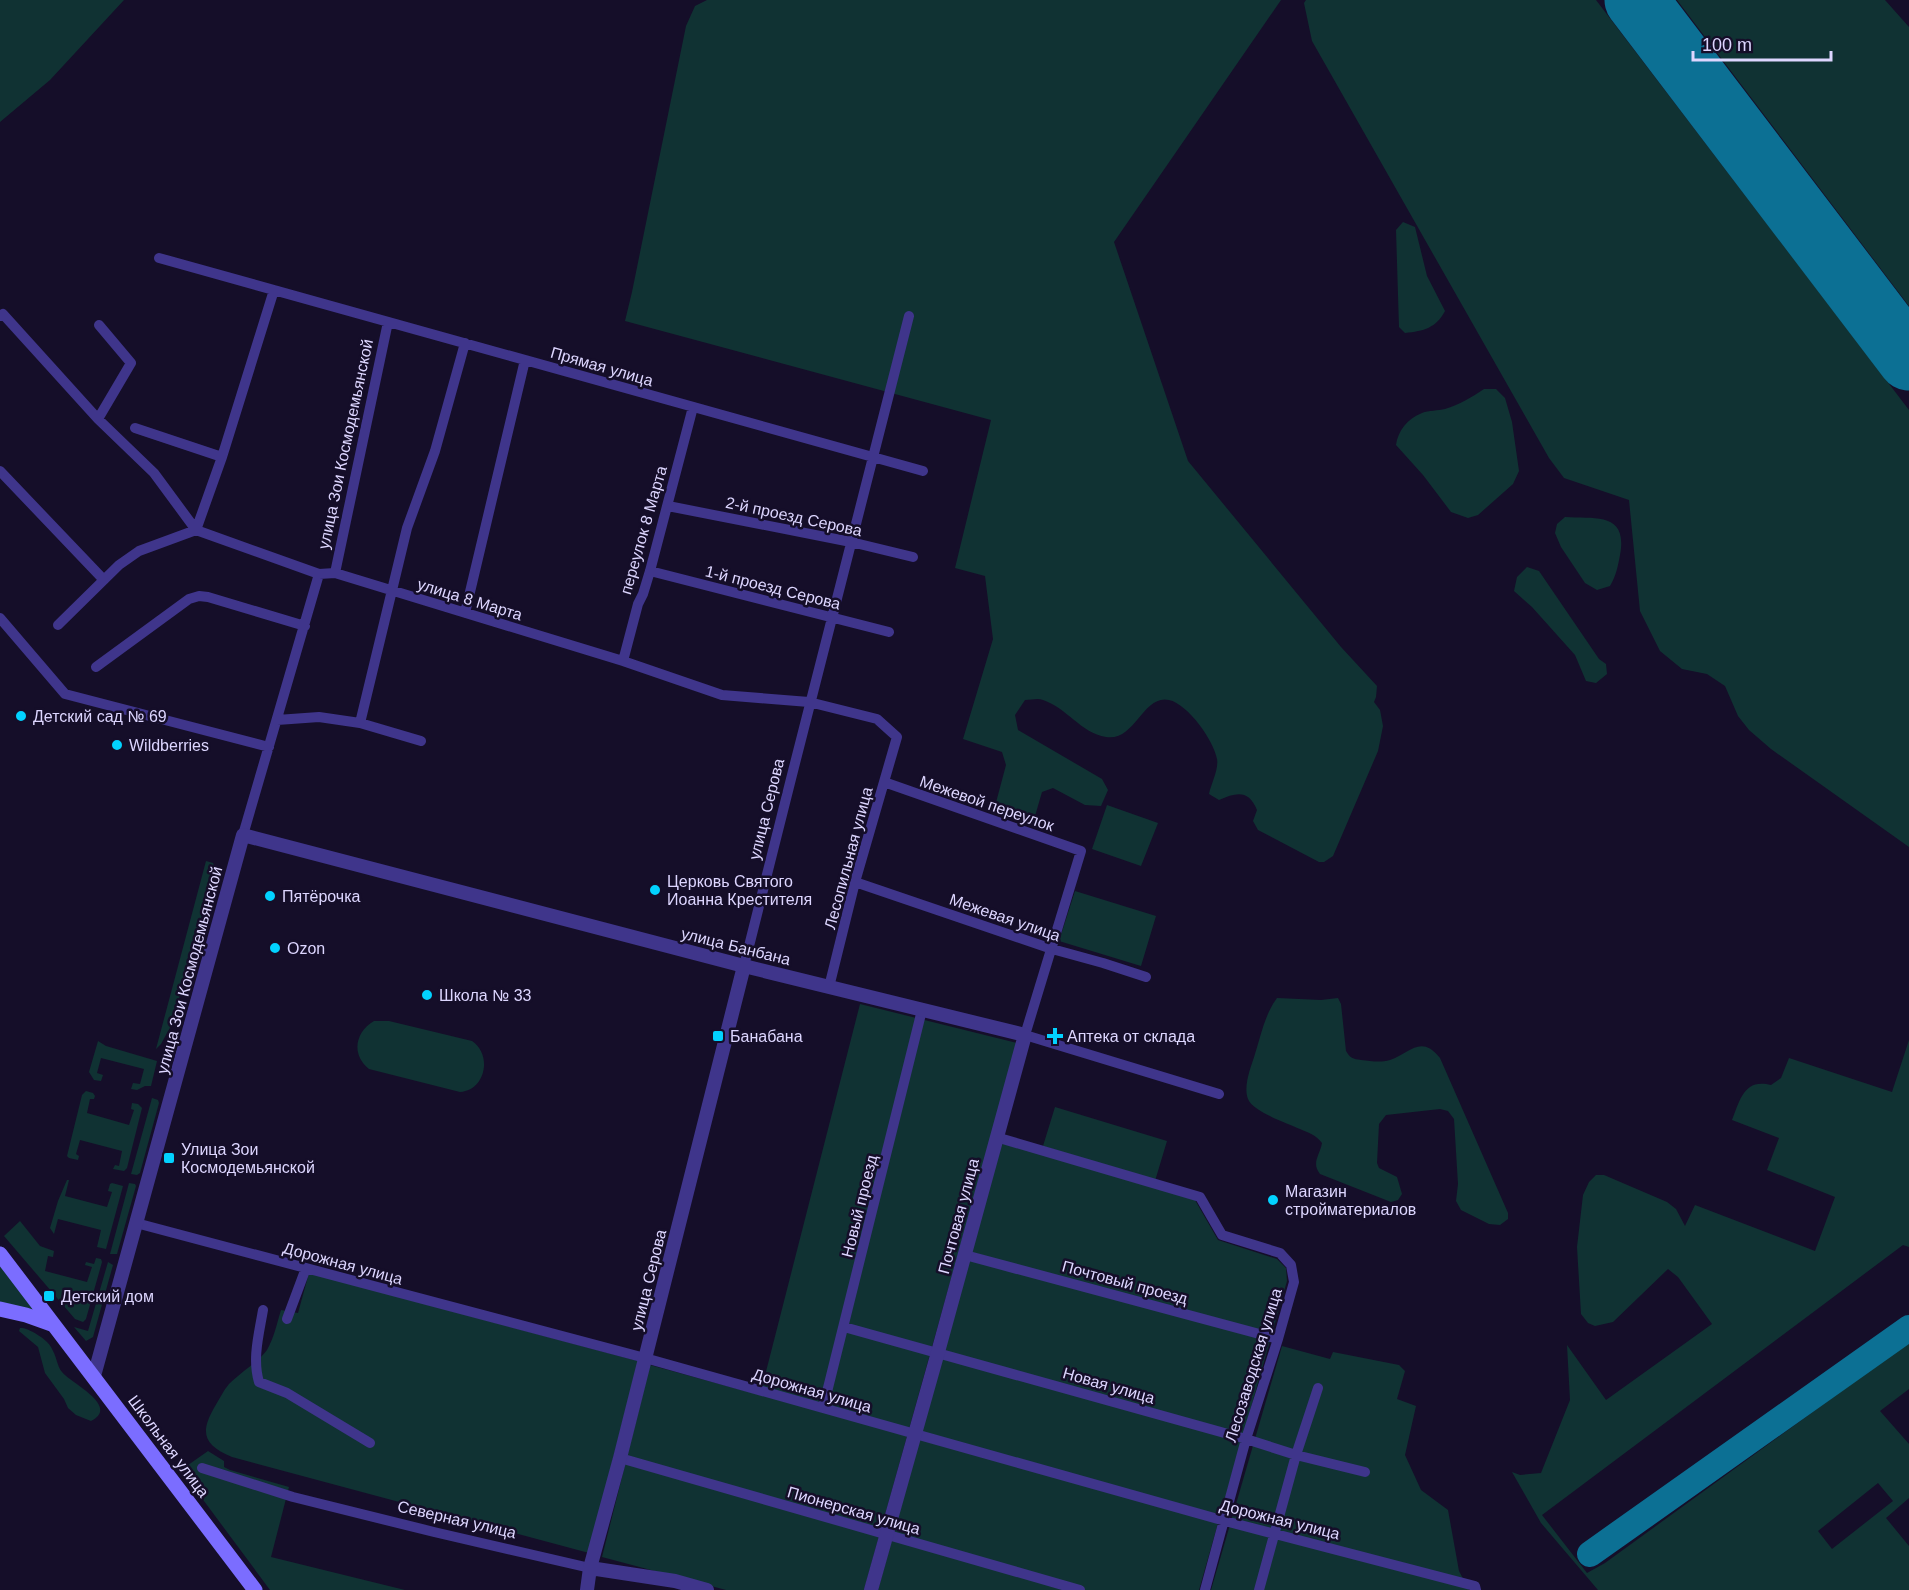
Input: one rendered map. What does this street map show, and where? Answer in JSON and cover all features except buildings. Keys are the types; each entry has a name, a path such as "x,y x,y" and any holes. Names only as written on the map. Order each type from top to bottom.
{"main road":[{"name":"Школьная улица","path":"0,1254 255,1590"},
{"path":"0,1310 26,1315 54,1325"}],"street":[{"name":"Прямая улица","path":"159,258 923,471"},
{"path":"196,531 222,457 274,290"},
{"path":"0,316 3,314 98,420 154,473 196,531"},
{"name":"улица Серова","path":"587,1590 590,1568 620,1458 809,702 909,316"},
{"name":"улица Зои Космодемьянской","path":"335,573 388,322"},
{"path":"98,420 131,363 99,325"},
{"path":"360,723 407,528 435,451 465,344"},
{"path":"465,613 525,360"},
{"name":"переулок 8 Марта","path":"623,661 638,604 644,594 693,407"},
{"path":"135,428 222,457"},
{"path":"0,471 103,579"},
{"name":"2-й проезд Серова","path":"668,506 851,542 914,557"},
{"path":"58,625 103,579 139,551 196,531"},
{"name":"улица 8 Марта","path":"196,531 319,574 335,573 623,661 722,695 809,702 877,719 897,737"},
{"name":"1-й проезд Серова","path":"650,572 889,632"},
{"name":"улица Зои Космодемьянской","path":"94,1376 243,835 319,574"},
{"path":"96,667 189,599 199,596 305,626"},
{"path":"0,618 65,694 269,747"},
{"path":"277,720 319,717 360,723 421,741"},
{"name":"Лесопильная улица","path":"829,987 855,882 897,737"},
{"name":"Межевой переулок","path":"884,782 1081,851"},
{"name":"улица Банбана","path":"243,835 744,966 1025,1035 1219,1094"},
{"name":"Почтовая улица","path":"871,1590 996,1137 1081,851"},
{"name":"Межевая улица","path":"855,882 1052,949 1146,977"},
{"name":"Новый проезд","path":"823,1408 922,1010"},
{"name":"Лесозаводская улица","path":"996,1137 1200,1197 1222,1235 1280,1253 1291,1265 1294,1282 1246,1439 1205,1590"},
{"name":"Дорожная улица","path":"136,1223 645,1359 1225,1521 1475,1586 1476,1590"},
{"name":"Почтовый проезд","path":"965,1255 1278,1339"},
{"path":"287,1319 306,1268"},
{"path":"263,1310 256,1346 255,1371 259,1382 287,1393 370,1443"},
{"name":"Новая улица","path":"844,1327 1296,1455 1365,1472"},
{"path":"1259,1590 1296,1455 1318,1388"},
{"name":"Пионерская улица","path":"620,1458 1080,1590"},
{"name":"Северная улица","path":"202,1467 293,1497 434,1532 590,1568 675,1581 707,1590"}],"green space":[{"path":"0,0 124,0 50,80 0,122"},
{"path":"707,0 1281,0 1114,242 1188,461 1341,647 1377,686 1374,702 1380,710 1383,726 1378,751 1333,856 1324,862 1319,862 1258,830 1253,821 1257,810 1250,799 1242,794 1231,795 1219,800 1209,794 1217,767 1215,751 1206,733 1192,716 1184,708 1169,700 1160,700 1152,704 1124,732 1116,737 1106,737 1089,731 1052,704 1041,699 1025,700 1015,715 1018,730 1102,779 1108,790 1101,806 1085,805 1053,788 1042,792 1033,823 994,810 1006,765 1002,752 963,739 993,639 985,576 955,568 991,420 625,321 686,26 695,6"},
{"path":"1306,0 1596,0 1909,410 1909,847 1771,749 1749,730 1738,716 1725,686 1707,674 1682,669 1660,651 1640,611 1629,500 1564,478 1549,458 1312,41 1304,3"},
{"path":"1677,0 1885,0 1909,27 1909,306"},
{"path":"1403,222 1415,227 1427,276 1445,311 1429,328 1405,333 1399,327 1396,230"},
{"path":"1484,389 1496,389 1505,398 1512,422 1519,471 1513,484 1478,515 1468,518 1451,512 1423,475 1396,445 1404,426 1412,419 1425,412 1442,410 1455,405"},
{"path":"1565,517 1607,521 1619,531 1620,555 1610,586 1597,590 1585,583 1561,547 1555,533 1557,524"},
{"path":"1527,567 1539,571 1599,659 1606,664 1607,674 1596,683 1586,681 1575,655 1532,607 1514,591 1517,577"},
{"path":"1107,805 1158,823 1141,866 1092,849"},
{"path":"206,861 213,863 215,867 172,1024 156,1049"},
{"path":"1075,891 1156,916 1141,966 1059,941"},
{"path":"1277,998 1321,1000 1338,998 1341,1004 1346,1051 1354,1059 1386,1061 1421,1046 1433,1051 1440,1058 1508,1213 1508,1219 1500,1225 1489,1224 1461,1210 1456,1201 1458,1184 1454,1119 1448,1111 1440,1109 1386,1115 1379,1124 1377,1163 1379,1168 1397,1177 1402,1194 1398,1200 1391,1202 1320,1174 1316,1163 1322,1143 1320,1140 1271,1117 1256,1108 1248,1099 1246,1088 1248,1076 1261,1032"},
{"path":"860,1004 1017,1043 864,1590 726,1590 602,1557 650,1365 760,1395"},
{"path":"374,1021 389,1021 472,1041 479,1047 484,1063 480,1079 469,1090 460,1092 369,1069 360,1057 358,1044 363,1031"},
{"path":"1909,1040 1909,1247 1903,1245 1542,1515 1587,1573 1605,1563 1909,1342 1909,1389 1880,1411 1909,1444 1909,1498 1886,1518 1909,1546 1909,1590 1598,1590 1541,1523 1512,1472 1520,1475 1541,1473 1570,1400 1567,1345 1606,1400 1712,1324 1678,1277 1668,1269 1613,1322 1595,1326 1588,1323 1581,1314 1577,1247 1583,1195 1589,1182 1596,1175 1604,1175 1667,1202 1676,1209 1685,1226 1695,1205 1815,1251 1835,1197 1767,1170 1779,1138 1732,1120 1741,1098 1744,1092 1755,1085 1771,1085 1781,1078 1789,1058 1892,1092","holes":["1878,1483 1893,1501 1832,1549 1818,1531"]},
{"path":"98,1041 106,1046 157,1061 151,1086 137,1090 131,1089 133,1083 140,1084 144,1069 101,1058 97,1073 103,1075 101,1081 94,1080 89,1072"},
{"path":"86,1091 95,1096 94,1099 90,1099 87,1113 129,1125 134,1110 131,1109 132,1103 142,1108 127,1168 124,1171 113,1169 115,1165 119,1166 122,1151 80,1140 76,1154 79,1156 78,1160 67,1156 82,1095"},
{"path":"152,1098 158,1100 159,1103 140,1173 131,1174"},
{"path":"1055,1107 1167,1141 1155,1181 1043,1146"},
{"path":"1002,1142 1195,1200 1218,1240 1277,1259 1286,1268 1287,1281 1199,1590 878,1590"},
{"path":"67,1180 69,1180 65,1196 107,1207 112,1192 108,1191 110,1184 123,1186 106,1249 97,1247 101,1230 58,1219 54,1234 50,1228"},
{"path":"129,1183 136,1186 117,1254 110,1254"},
{"path":"20,1221 40,1246 54,1251 53,1257 48,1256 45,1271 87,1282 92,1267 85,1265 86,1262 94,1264 96,1258 101,1259 86,1319 83,1322 75,1319 4,1236"},
{"path":"0,1259 45,1318 0,1308"},
{"path":"108,1262 113,1265 93,1337 86,1341 74,1327 88,1331"},
{"path":"309,1273 638,1361 589,1553 232,1457 210,1444 206,1432 207,1425 221,1396 229,1384 267,1350 281,1310 298,1313"},
{"path":"20,1328 33,1332 47,1342 62,1372 97,1402 100,1408 99,1415 91,1421 76,1415 68,1408 45,1373 38,1347 19,1331"},
{"path":"1282,1346 1330,1359 1333,1352 1399,1365 1405,1371 1397,1399 1416,1406 1405,1455 1421,1490 1448,1510 1459,1571 1469,1590 1211,1590"},
{"path":"208,1451 224,1461 224,1467 230,1470 289,1487 271,1557 405,1590 270,1590 181,1470"}],"taxiway":[{"path":"1590,1554 1909,1328"}],"runway":[{"path":"1636,0 1909,359"}],"place":[{"name":"Детский сад № 69","path":"21,716"},
{"name":"Wildberries","path":"117,745"},
{"name":"Церковь Святого Иоанна Крестителя","path":"655,890"},
{"name":"Пятёрочка","path":"270,896"},
{"name":"Ozon","path":"275,948"},
{"name":"Школа № 33","path":"427,995"},
{"name":"Банабана","path":"718,1036"},
{"name":"Аптека от склада","path":"1055,1036"},
{"name":"Улица Зои Космодемьянской","path":"169,1158"},
{"name":"Магазин стройматериалов","path":"1273,1200"},
{"name":"Детский дом","path":"49,1296"}]}
